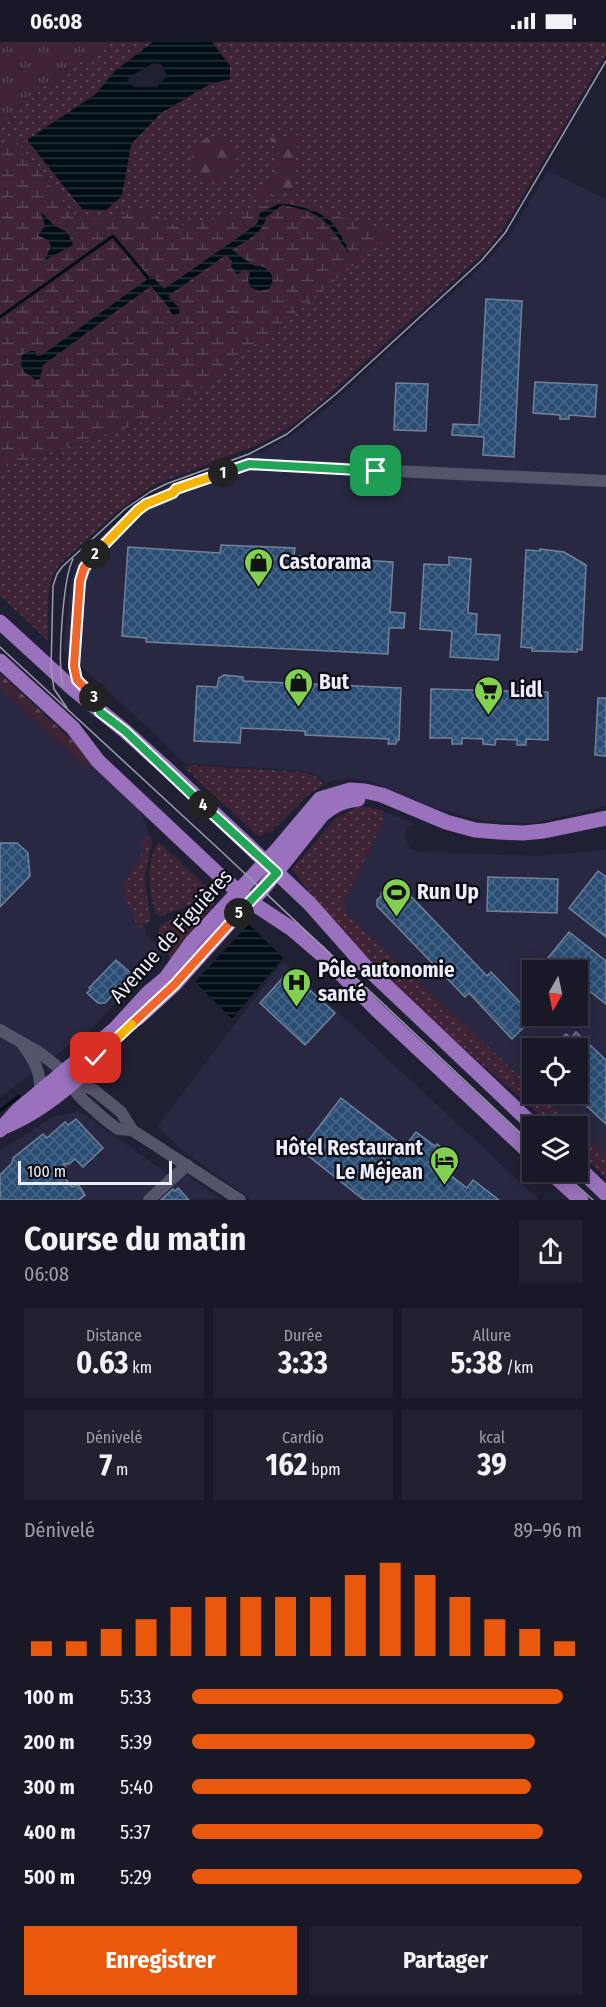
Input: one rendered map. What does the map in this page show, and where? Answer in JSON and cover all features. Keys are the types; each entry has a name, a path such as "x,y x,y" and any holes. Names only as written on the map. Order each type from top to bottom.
{"main road":[{"path":"0,622 73,689 166,768 272,868 310,904 364,965 523,1116"},
{"path":"0,661 73,728 98,761 219,876 251,902 292,929 320,953 376,1010 522,1146"},
{"name":"Avenue de Figuières","path":"2,1128 40,1090 68,1077 82,1075 186,962 251,902 320,799 350,790 366,791 382,795 429,816 475,830 523,833 606,818"},
{"name":"Avenue de Figuières","path":"186,962 192,942 239,891 272,868 330,808 339,803 355,799 378,803 436,827 473,838 544,839 606,825"},
{"name":"Avenue de Figuières","path":"2,1128 26,1118 68,1077"},
{"path":"588,1177 606,1194"},
{"path":"561,1182 581,1200"}],"street":[{"path":"100,712 93,694 77,680 74,666 80,581 84,568 138,510 146,504 173,493 176,489 249,464 606,482"},
{"path":"0,1030 40,1053 68,1077 83,1100 118,1129 132,1130 240,1200"},
{"path":"22,1044 38,1068 41,1080 40,1090"},
{"path":"149,1200 187,1165"}],"shaded area":[{"path":"153,42 212,42 230,66 230,79 210,84 161,113 131,144 122,196 105,211 82,209 27,140 96,94 115,71","holes":["152,63 161,64 167,76 157,87 134,87 127,80"]},
{"path":"548,171 606,199 606,806 534,823 486,821 438,809 370,781 333,780 326,784 318,776 306,771 184,763 64,651 71,582 77,562 88,548 140,502 172,484 264,451 298,431 328,407 488,260 513,230"},
{"path":"281,203 307,208 325,217 339,231 350,255 323,220 307,211 282,205 266,217 258,232 232,250 254,266 264,267 270,272 272,284 269,289 259,291 250,287 248,279 250,273 245,269 236,273 231,267 232,261 226,255 168,296 180,307 179,314 174,315 170,312 151,286 43,365 40,379 35,380 22,368 22,355 35,351 37,356 42,355 152,276 164,289 246,232 258,222 260,213"},
{"path":"41,212 54,225 68,233 73,245 45,260 51,246 48,240 38,235 45,226"},
{"path":"0,679 136,806 145,821 151,842 128,881 148,938 165,952 88,1031 0,1097"},
{"path":"381,810 414,824 405,832 406,842 411,849 419,852 537,856 606,850 606,1156 588,1139 588,1116 563,1116 550,1104 588,1104 588,1038 522,1038 522,1079 347,914 344,902 385,818"},
{"path":"249,924 283,958 232,1019 195,982"},
{"path":"283,961 539,1200 252,1200 185,1152 157,1127"},
{"path":"79,1111 169,1175 142,1200 0,1200 0,1151 53,1117"},
{"path":"184,1173 222,1199 156,1200"}],"green space":[{"path":"0,42 111,42 28,97 0,127"},
{"path":"111,42 153,42 115,71 96,94 28,140 82,209 128,166 131,145 161,113 210,84 230,79 230,66 212,42 606,42 606,54 505,226 487,250 319,404 294,424 262,443 152,486 118,511 55,571 49,589 48,641 0,595 0,469 168,414 229,217 177,226 142,209 107,218 76,218 13,137 0,151 0,127 28,97"},
{"path":"298,135 293,190 245,203 275,174 281,157 269,138"},
{"path":"13,137 76,218 107,218 142,209 177,226 229,217 286,199 393,234 168,414 0,469 0,151"},
{"path":"208,137 227,142 236,159 223,179 207,183 197,175 190,162 195,146"},
{"path":"0,674 72,740 91,762 85,767 0,688"},
{"path":"189,765 305,772 317,777 324,784 307,796 271,832 259,837 186,769"},
{"path":"360,806 381,810 385,818 344,902 347,914 522,1079 522,1099 382,972 320,905 292,869 336,818"},
{"path":"151,836 152,842 144,878 151,921 139,928 125,900 125,882 141,858 142,840"},
{"path":"159,842 210,890 198,902 161,916 155,913 150,877 152,858"},
{"path":"210,902 214,904 171,958 160,943 160,925"},
{"path":"527,1104 550,1104 563,1116 541,1116"},
{"path":"588,1139 606,1156 606,1178 588,1161"}],"building":[{"path":"486,299 522,301 514,457 483,455 484,437 452,435 453,424 479,425"},
{"path":"535,382 597,385 595,417 569,415 569,419 560,419 560,415 533,413"},
{"path":"396,383 428,384 426,431 394,430"},
{"name":"Castorama","path":"221,545 295,548 294,556 393,562 390,612 405,613 404,628 389,628 388,654 146,642 146,638 122,636 128,547 220,553"},
{"path":"540,549 564,552 586,565 582,650 577,649 577,652 532,651 532,648 521,647 526,550 540,551"},
{"path":"449,557 471,559 468,613 477,614 476,634 500,635 498,660 450,657 452,631 420,629 424,564 449,565"},
{"name":"But","path":"224,675 243,677 243,681 401,688 399,740 396,744 388,744 389,739 305,735 305,731 241,728 240,743 194,741 197,686 217,687 219,678"},
{"name":"Lidl","path":"431,689 548,692 548,740 526,739 526,745 517,745 517,740 496,739 495,745 483,744 483,739 462,738 462,744 452,744 452,738 430,738"},
{"path":"598,698 606,698 606,756 595,755"},
{"path":"0,843 17,843 28,853 30,876 0,907"},
{"path":"598,871 606,877 606,937 569,908"},
{"path":"488,877 558,879 557,913 487,911"},
{"path":"387,887 402,887 487,976 491,972 522,1004 522,1026 525,1026 512,1039 469,993 465,997 377,906 381,893"},
{"path":"569,932 606,961 606,1004 588,990 588,960 550,960 548,958"},
{"path":"116,960 132,974 105,1003 98,1003 87,993 91,989 89,988"},
{"name":"Pôle autonomie santé","path":"289,971 335,1013 305,1045 260,1003"},
{"path":"576,1032 582,1038 571,1038"},
{"path":"588,1043 606,1060 606,1124 584,1104 588,1104"},
{"path":"341,1098 402,1145 405,1146 416,1132 435,1146 437,1144 459,1161 449,1174 467,1188 473,1180 499,1200 364,1200 301,1150"},
{"path":"76,1119 103,1148 83,1167 75,1159 69,1164 63,1164 66,1167 60,1172 72,1187 78,1184 85,1195 79,1200 0,1200 0,1175 12,1163 13,1158 43,1134 47,1138 65,1122 68,1125"},
{"path":"178,1188 189,1200 161,1200 173,1189 175,1191"}],"waterway":[{"path":"0,317 113,236 148,278"},
{"path":"0,1111 19,1096"}],"tram line":[{"path":"67,708 54,689 51,669 53,586 62,567 125,509 150,492 249,454 287,434 336,394 481,261 505,233 606,61"},
{"path":"63,686 61,675 62,622 66,584 73,559"},
{"path":"0,647 522,1135"},
{"path":"573,1182 593,1200"}],"place":[{"name":"Castorama","path":"258,588"},
{"name":"But","path":"298,708"},
{"name":"Lidl","path":"489,716"},
{"name":"Run Up","path":"396,918"},
{"name":"Pôle autonomie santé","path":"297,1008"},
{"name":"Hôtel Restaurant Le Méjean","path":"444,1186"}],"route":[{"path":"96,1058 174,985 277,873 166,768 100,712 93,694 77,680 74,666 75,642 80,581 84,568 89,560 146,504 173,493 176,489 249,464 376,471"}]}
